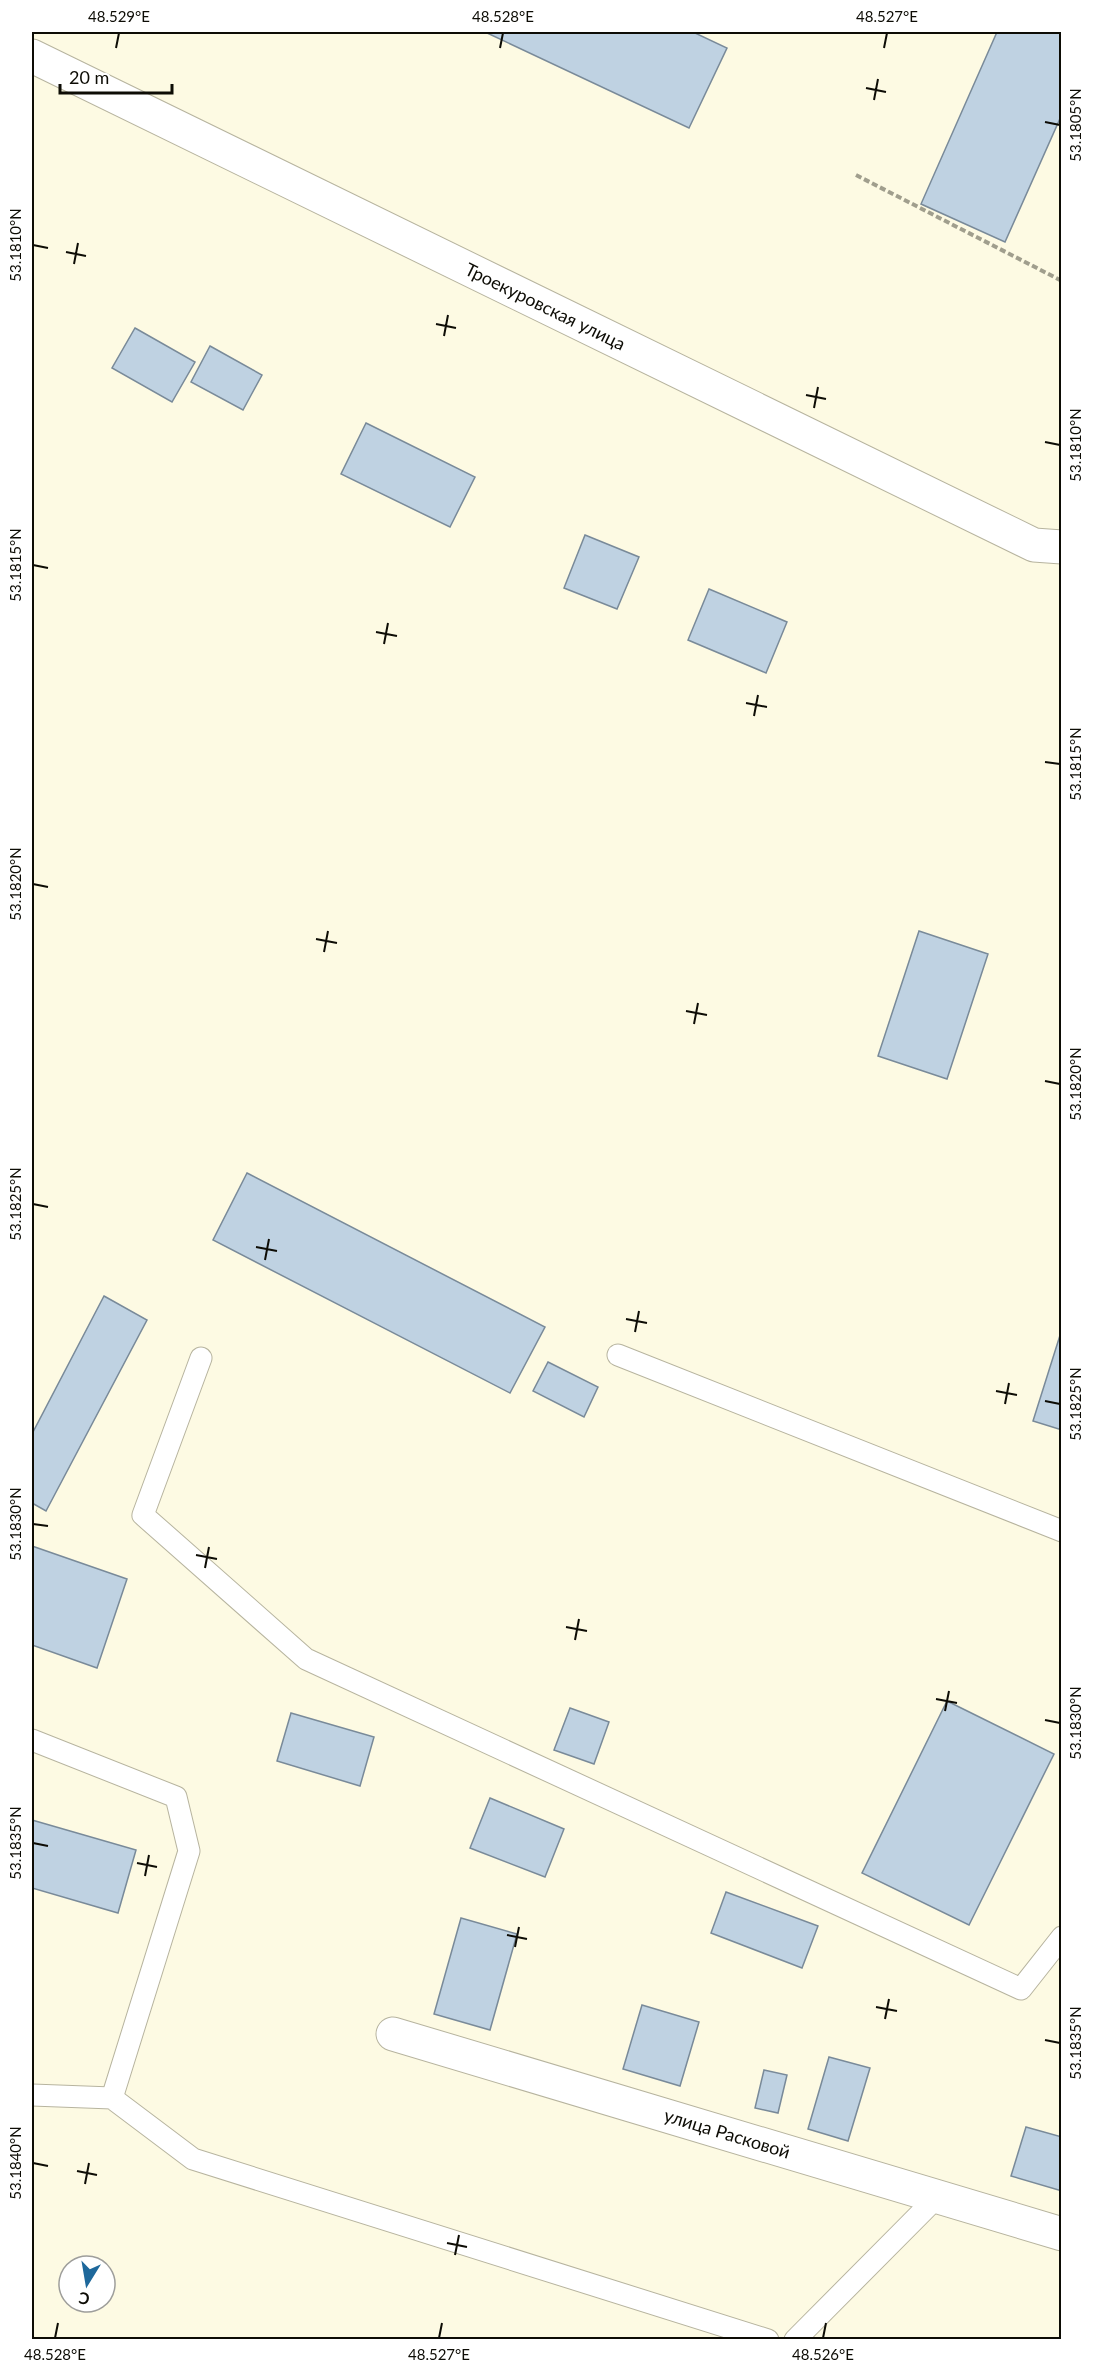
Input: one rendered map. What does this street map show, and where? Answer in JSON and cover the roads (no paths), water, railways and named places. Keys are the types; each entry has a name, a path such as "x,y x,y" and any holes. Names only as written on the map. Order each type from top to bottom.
{"street":[{"name":"Троекуровская улица","path":"32,56 1034,545 1062,547"},
{"name":"улица Расковой","path":"393,2034 1062,2234"}],"lane":[{"path":"618,1355 1062,1531"},
{"path":"201,1358 143,1515 306,1659 1021,1989 1062,1937"},
{"path":"32,1740 176,1797 189,1851 112,2098"},
{"path":"32,2095 112,2098 193,2159 768,2340"},
{"path":"795,2340 938,2197"}]}
